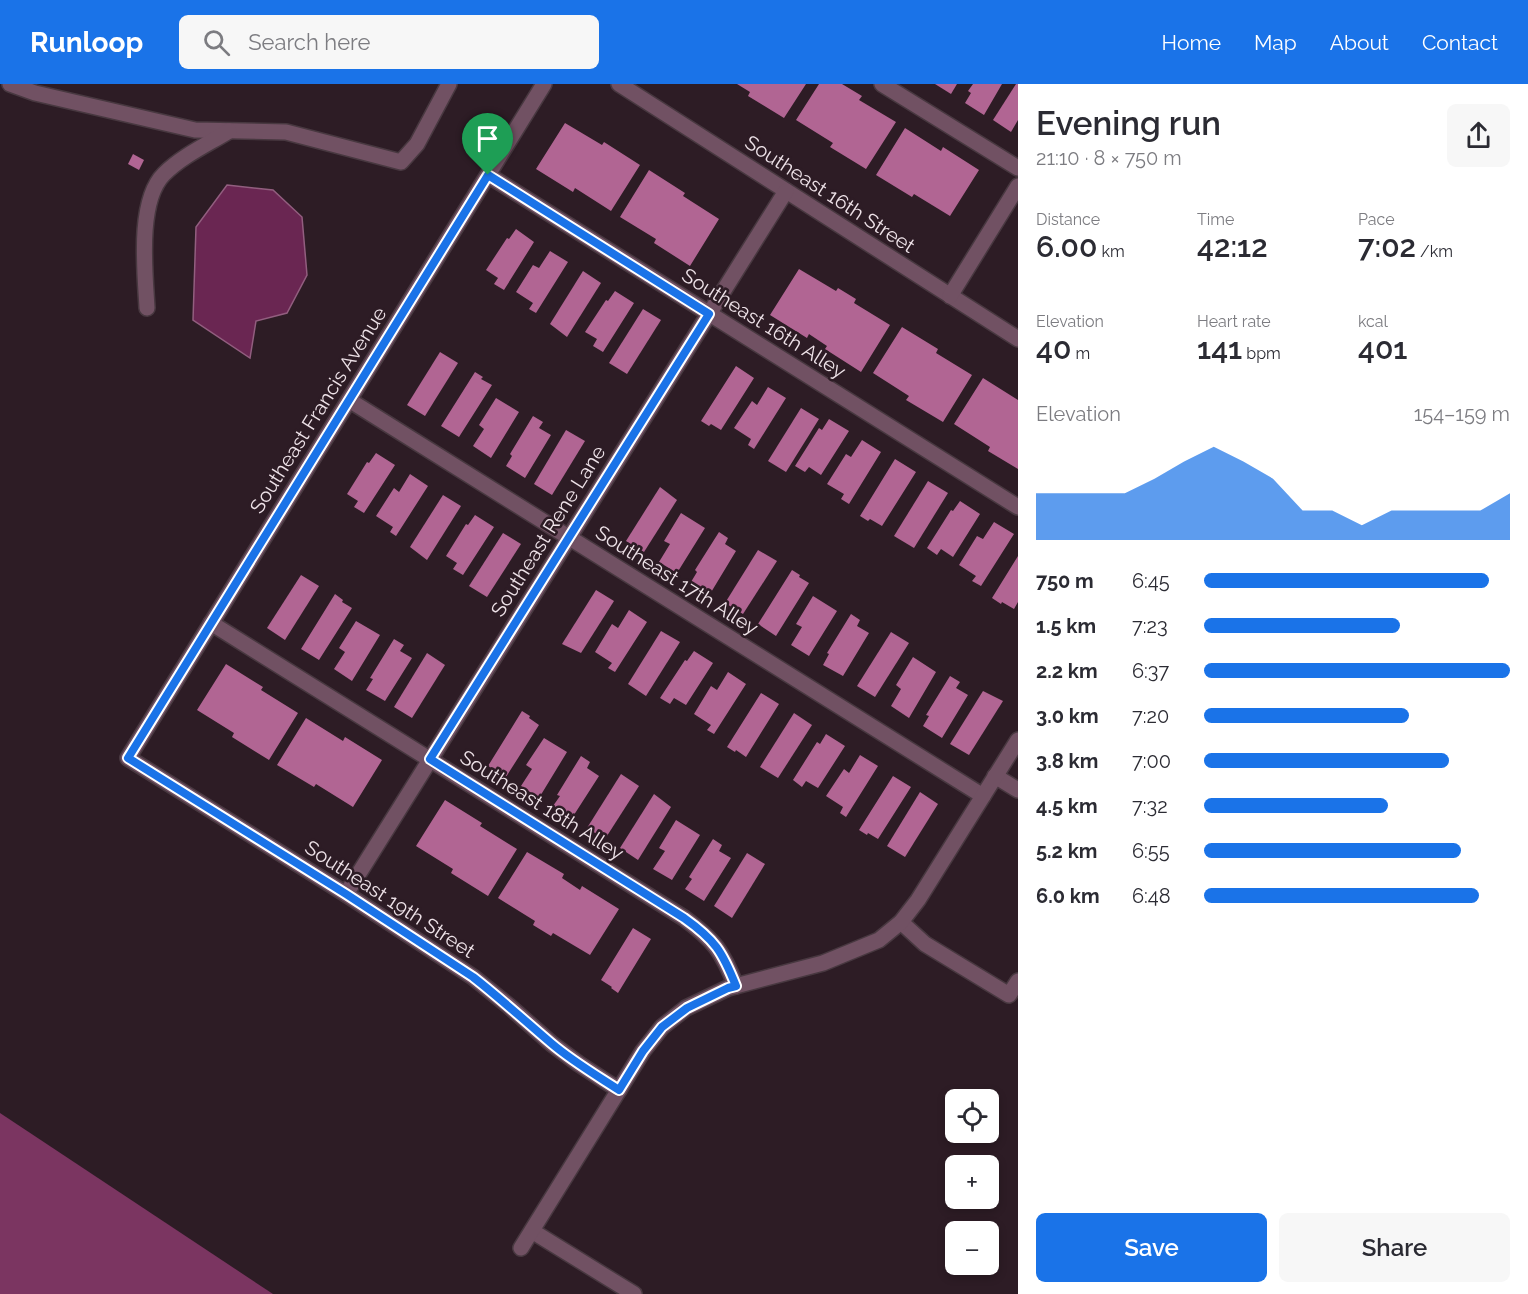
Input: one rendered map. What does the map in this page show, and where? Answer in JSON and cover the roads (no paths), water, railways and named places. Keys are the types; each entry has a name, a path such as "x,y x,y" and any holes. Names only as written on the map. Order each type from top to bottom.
{"street":[{"path":"10,84 35,93 195,130 286,132 401,162 417,144 449,84"},
{"name":"Southeast Francis Avenue","path":"128,758 544,84"},
{"name":"Southeast 16th Street","path":"618,84 1018,339"},
{"path":"882,84 1018,168"},
{"path":"147,308 145,219 154,189 163,175 187,156 230,131"},
{"name":"Southeast 16th Alley","path":"488,175 1018,507"},
{"path":"950,296 1018,186"},
{"name":"Southeast Rene Lane","path":"346,894 786,191"},
{"name":"Southeast 17th Alley","path":"349,400 983,796"},
{"name":"Southeast 18th Alley","path":"211,623 698,929 718,949 736,986"},
{"path":"521,1248 643,1051 662,1027 687,1008 728,988 823,963 879,940 901,922 918,900 1018,740"},
{"name":"Southeast 19th Street","path":"128,758 346,894 473,977 552,1044 619,1090"},
{"path":"995,776 1018,790"},
{"path":"901,922 925,944 1009,995 1018,981"},
{"path":"532,1231 634,1294"}]}
